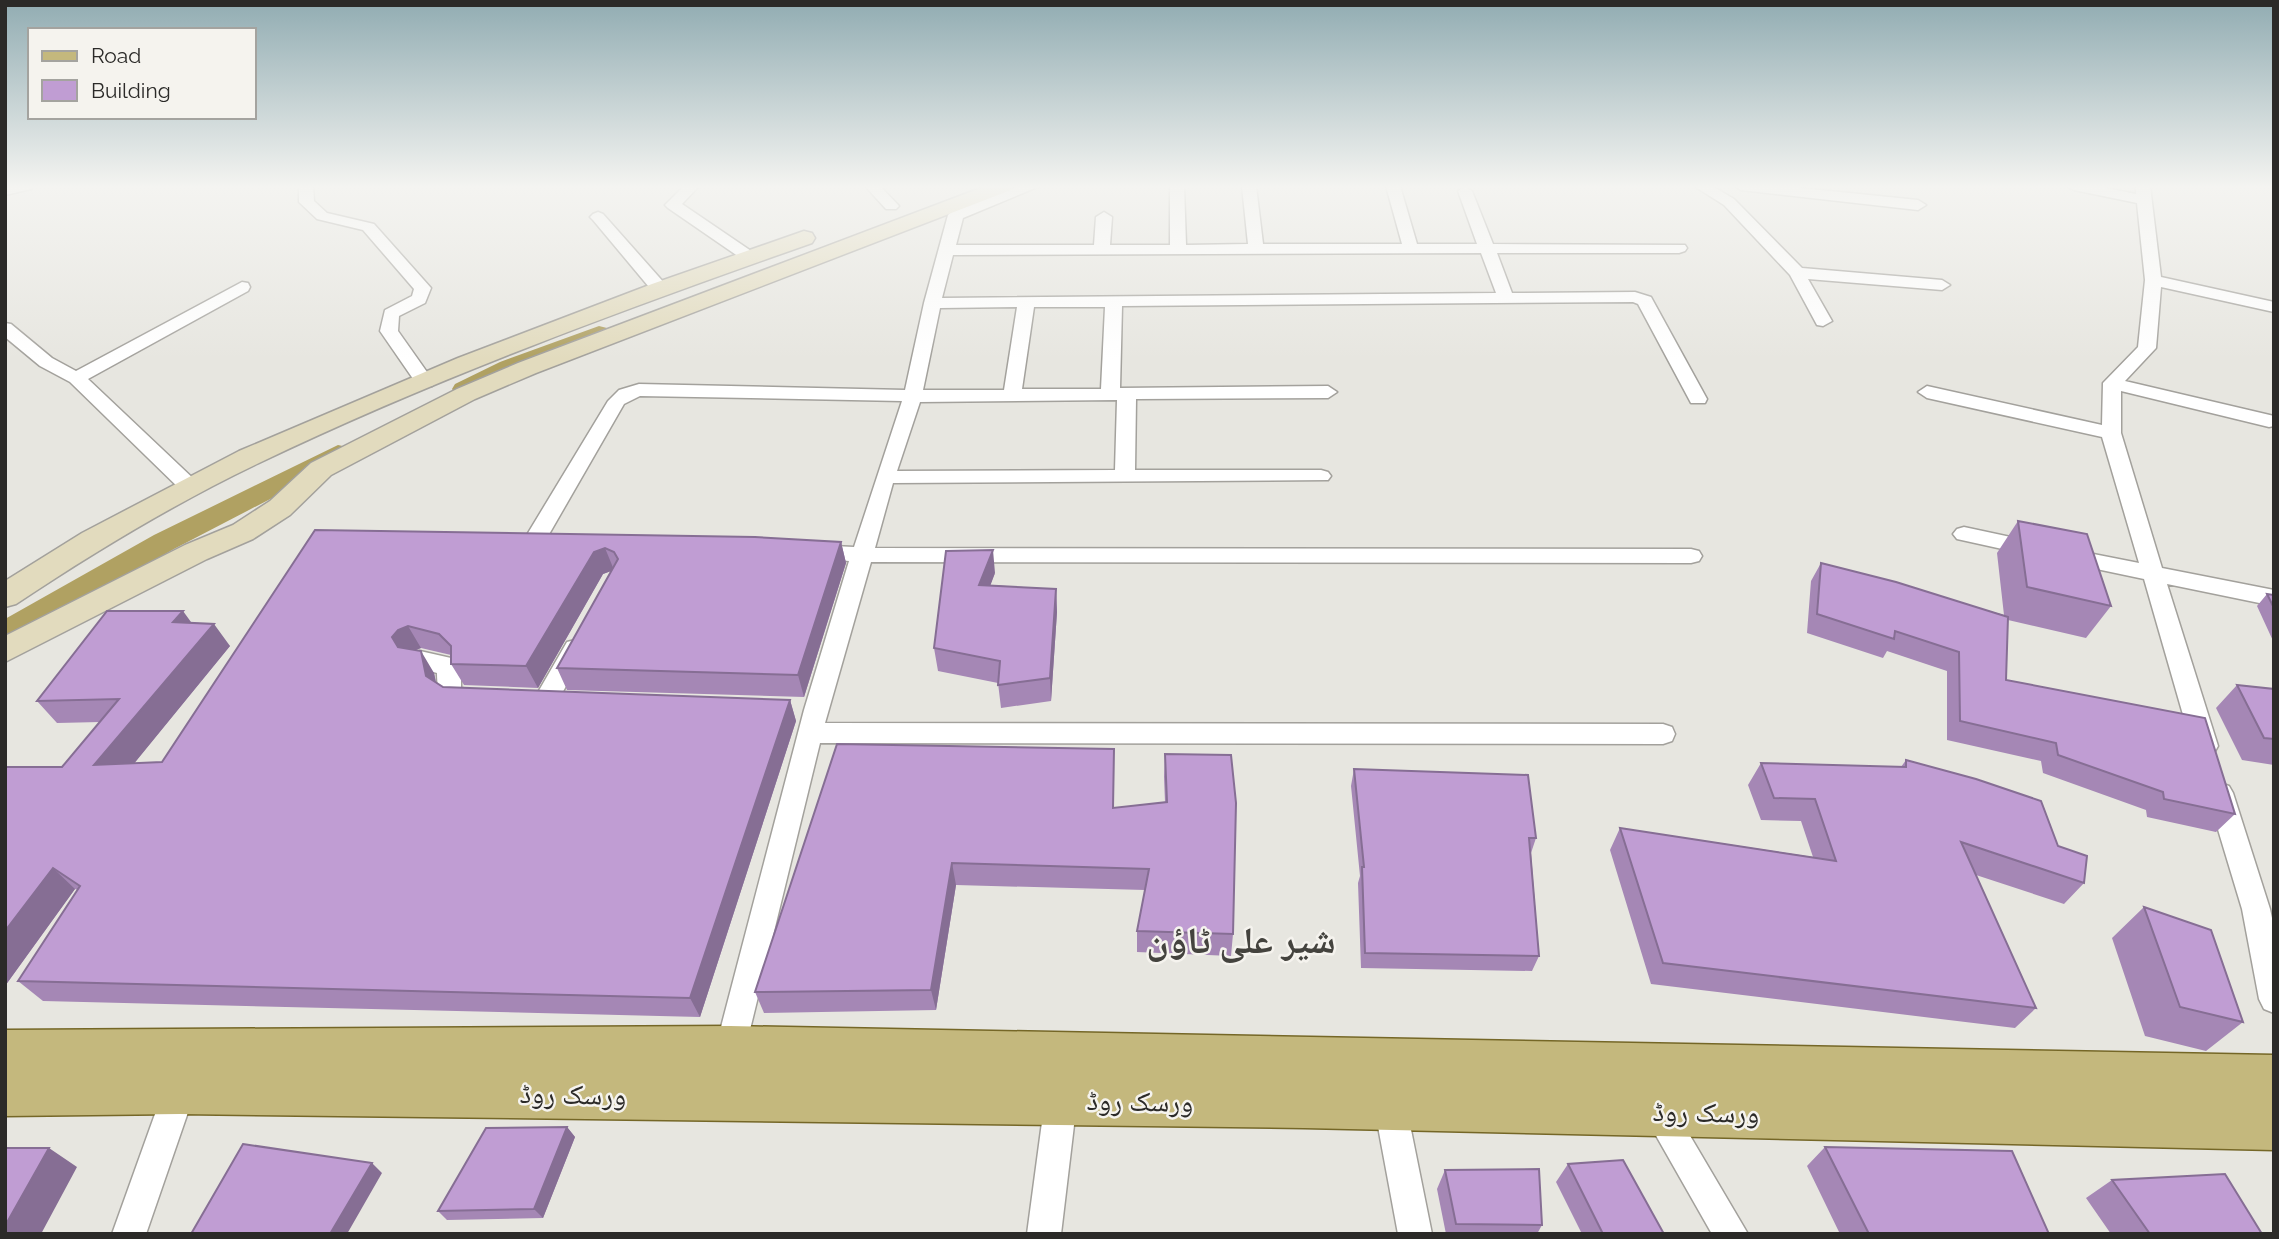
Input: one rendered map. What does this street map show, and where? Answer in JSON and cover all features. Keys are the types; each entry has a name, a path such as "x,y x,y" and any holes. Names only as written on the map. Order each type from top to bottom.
{"main road":[{"name":"ورسک روڈ","path":"5,1054 188,1070 2274,1079"},
{"name":"ورسک روڈ","path":"5,1091 188,1070"},
{"name":"ورسک روڈ","path":"724,1073 1061,1100 2274,1124"}],"street":[{"path":"383,244 423,288 419,299 391,314 389,331 425,382"},
{"path":"621,244 660,289"},
{"path":"730,244 751,258"},
{"path":"5,596 92,540 249,457 425,382 660,289 789,244"},
{"path":"5,650 117,591 243,532 280,508 321,469 466,394 551,358 852,244"},
{"path":"724,1073 813,721 885,477 913,396 932,303 948,244"},
{"path":"1102,244 1102,250"},
{"path":"1178,244 1178,249"},
{"path":"1255,244 1256,249"},
{"path":"1410,244 1411,249"},
{"path":"1485,244 1506,296"},
{"path":"1769,244 1797,273 1823,321"},
{"path":"2149,244 2154,281 2147,348 2112,383 2110,433 2256,909 2274,999"},
{"path":"946,250 1679,248"},
{"path":"1797,273 1941,285"},
{"path":"2154,281 2274,307"},
{"path":"76,378 242,286"},
{"path":"932,303 1506,296 1641,299 1645,301 1698,398"},
{"path":"1114,301 1125,477"},
{"path":"1012,395 1026,302"},
{"path":"5,328 46,362 76,378 191,488"},
{"path":"2112,383 2269,421"},
{"path":"536,538 617,401 626,394 639,390 913,396 1328,392"},
{"path":"1927,392 2110,433"},
{"path":"885,477 1321,476"},
{"path":"1964,534 2274,598"},
{"path":"797,551 864,555 1691,556"},
{"path":"546,700 586,628"},
{"path":"420,660 443,664 449,670 449,692 456,696 495,698"},
{"path":"521,699 573,701"},
{"path":"789,709 813,721 1663,734"},
{"path":"129,1234 188,1070"},
{"path":"1044,1234 1061,1100"},
{"path":"1390,1105 1415,1234"},
{"path":"1658,1111 1731,1234"}],"building":[{"path":"2018,521 2087,534 2111,606 2027,587"},
{"path":"315,530 755,537 841,542 798,675 557,668 618,559 614,552 605,548 594,552 526,666 451,664 451,646 439,634 408,626 398,630 392,637 398,647 421,651 426,676 443,687 790,700 690,998 18,981 80,886 53,868 5,931 5,767 62,767 119,699 37,701 107,611 183,611 173,622 214,624 94,765 162,762"},
{"path":"993,550 979,585 1056,589 1050,678 998,685 1000,661 934,648 946,551"},
{"path":"1821,563 1896,582 2008,617 2006,680 2205,718 2235,814 2164,799 2163,792 2058,755 2056,743 1960,721 1959,652 1895,631 1894,639 1817,614"},
{"path":"2267,594 2274,595 2274,608"},
{"path":"2237,685 2274,689 2274,739 2264,738"},
{"path":"837,744 1114,749 1113,808 1167,802 1165,754 1231,755 1236,803 1233,934 1137,931 1149,869 952,863 931,990 755,992"},
{"path":"1906,760 1976,779 2041,801 2058,846 2087,856 2084,883 1961,842 2036,1008 1663,963 1620,828 1836,861 1815,799 1774,798 1761,763 1906,767"},
{"path":"1354,769 1528,775 1536,838 1529,838 1539,956 1365,953 1364,867"},
{"path":"2144,907 2211,930 2243,1022 2180,1007"},
{"path":"567,1127 534,1209 438,1211 486,1128"},
{"path":"243,1144 372,1163 330,1234 191,1234"},
{"path":"1825,1147 2012,1151 2049,1234 1869,1234"},
{"path":"5,1148 49,1148 5,1226"},
{"path":"1623,1160 1664,1234 1603,1234 1568,1164"},
{"path":"1539,1169 1542,1225 1456,1224 1445,1170"},
{"path":"2225,1174 2262,1234 2150,1234 2112,1180"}],"waterway":[{"path":"464,389 508,367 599,333"},
{"path":"5,633 164,542 338,453"}],"district":[{"name":"شیر علی ٹاؤن","path":"1241,940"}]}
